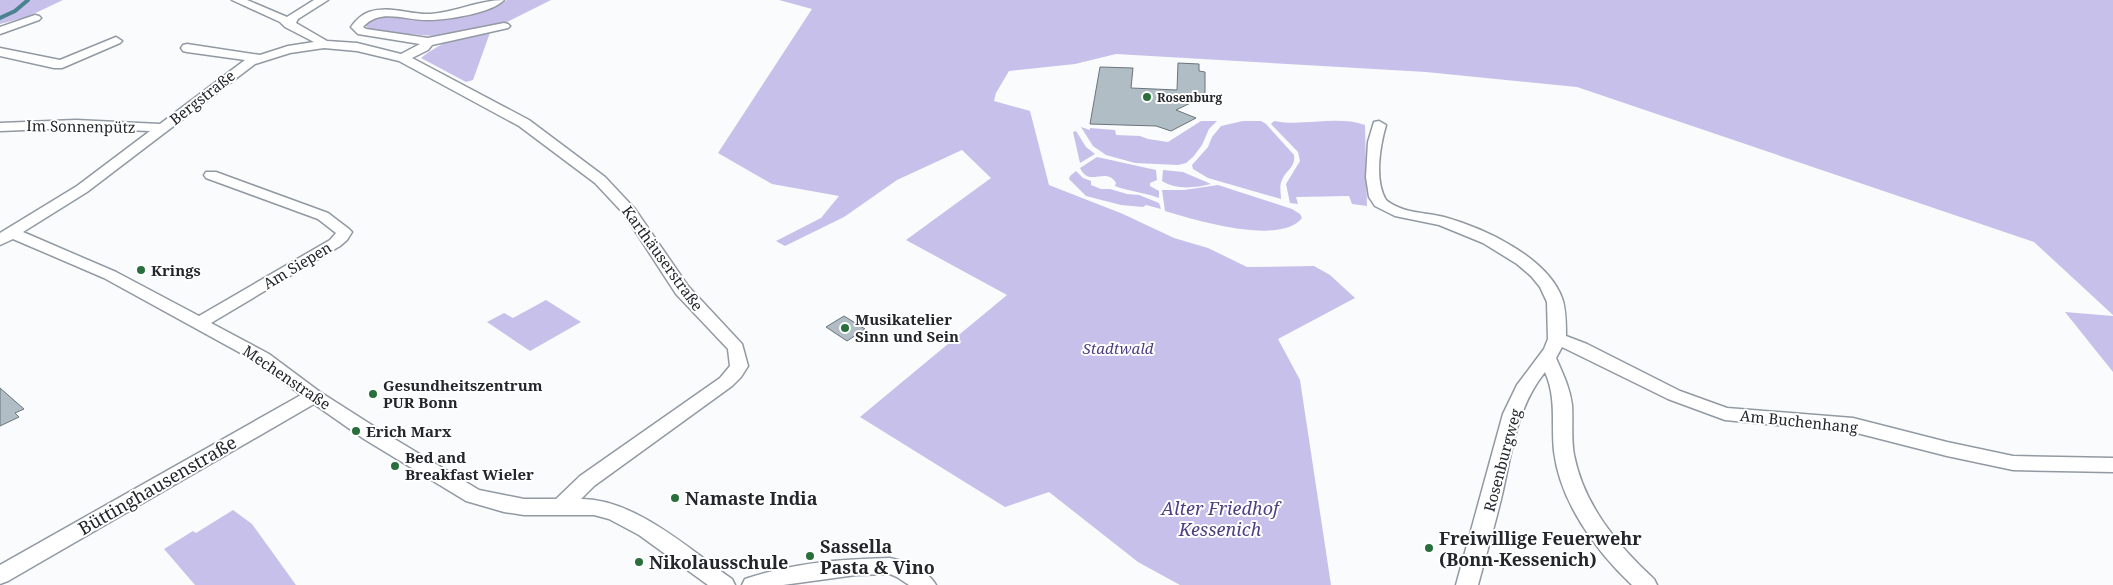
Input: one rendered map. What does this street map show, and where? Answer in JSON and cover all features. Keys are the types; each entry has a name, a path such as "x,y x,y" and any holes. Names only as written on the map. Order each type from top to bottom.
{"street":[{"path":"238,0 284,20 317,38 324,44"},
{"path":"289,24 293,17 322,0"},
{"path":"498,0 471,9 432,17 385,12 364,19 357,27 362,32 428,42 504,26"},
{"path":"0,32 35,18"},
{"path":"0,52 54,64 62,64 116,41"},
{"path":"403,58 424,47 428,42"},
{"name":"Bergstraße","path":"6,237 82,189 242,65 259,58 324,44 357,47 403,58"},
{"path":"187,48 259,58"},
{"name":"Karthäuserstraße","path":"403,58 524,123 600,180 618,197 630,212 682,290 736,348 739,366 736,373 587,481 562,506"},
{"name":"Im Sonnenpütz","path":"0,127 76,124 163,128"},
{"path":"1379,126 1374,139 1374,165 1375,193 1380,203 1399,212 1467,230 1499,245 1521,259 1545,282 1553,296 1558,339"},
{"name":"Am Siepen","path":"200,322 335,243 342,237 344,232 322,216 211,175"},
{"name":"Mechenstraße","path":"6,237 110,275 200,322 263,358 314,396 371,434 473,496 524,507 562,506"},
{"name":"Rosenburgweg","path":"1467,585 1482,534 1510,420 1523,388 1558,339"},
{"name":"Am Buchenhang","path":"1558,339 1581,348 1674,395 1725,414 1767,419 1853,424 1947,449 2013,463 2113,465"},
{"path":"1546,358 1561,390 1564,454 1576,491 1596,529 1633,573 1646,585"},
{"name":"Büttinghausenstraße","path":"0,574 314,396"},
{"path":"562,506 594,507 629,519 724,585"},
{"path":"753,585 778,577 856,567 890,566 904,570 925,585"}],"green space":[{"path":"0,0 63,0 27,17 0,24"},
{"path":"507,0 551,0 499,26 434,36 382,32 367,28 366,24 379,17 423,20 454,16 492,7"},
{"name":"Stadtwald","path":"779,0 2113,0 2113,315 2034,242 1577,87 1426,72 1116,54 1075,64 1009,71 996,93 994,101 1030,111 1049,185 1123,214 1174,238 1208,248 1247,267 1314,266 1330,275 1355,298 1278,339 1300,380 1331,585 1180,585 1138,562 1049,492 1005,507 860,417 1007,295 906,240 991,178 962,150 897,180 844,217 785,246 776,241 821,218 839,196 772,184 718,153 812,9"},
{"path":"491,30 473,80 466,82 421,58 454,39"},
{"path":"1201,121 1217,121 1209,129 1202,145 1193,157 1186,163 1178,165 1135,163 1106,155 1093,146 1081,127 1090,130 1090,128 1115,130 1116,135 1140,136 1168,142"},
{"path":"1243,121 1261,121 1266,124 1294,155 1294,163 1281,182 1281,199 1208,178 1193,169 1192,165 1208,147 1212,137 1221,126"},
{"path":"1274,121 1297,123 1343,121 1365,125 1367,206 1352,204 1349,196 1296,197 1298,204 1290,203 1286,184 1300,161 1298,152 1271,124"},
{"path":"1076,131 1086,147 1095,154 1080,163 1073,132"},
{"path":"1097,157 1156,170 1157,180 1150,183 1150,186 1159,191 1159,198 1115,186 1116,183 1112,178 1107,176 1093,177 1084,174 1080,168"},
{"path":"1163,170 1183,172 1211,184 1192,187 1173,186 1162,181"},
{"path":"1076,171 1083,178 1091,181 1091,185 1101,189 1139,195 1159,203 1161,209 1146,205 1143,207 1121,205 1086,196 1069,179"},
{"path":"1218,185 1292,209 1300,214 1302,218 1291,226 1276,230 1257,230 1216,225 1165,211 1162,190 1184,190"},
{"path":"546,300 581,322 530,351 487,322 504,313 513,318"},
{"path":"2065,312 2113,316 2113,372"},
{"path":"233,510 252,524 296,585 195,585 164,549 193,531 196,533"}],"building":[{"name":"Rosenburg","path":"1178,63 1199,64 1199,71 1205,72 1205,96 1176,110 1196,118 1171,131 1156,126 1090,124 1100,67 1133,68 1131,88 1177,90"},
{"name":"Musikatelier Sinn und Sein","path":"844,316 865,329 847,341 826,327"},
{"path":"0,388 24,409 15,413 19,417 0,426"}],"waterway":[{"path":"0,18 15,11 28,0"}],"place":[{"name":"Rosenburg","path":"1147,97"},
{"name":"Krings","path":"141,270"},
{"name":"Musikatelier Sinn und Sein","path":"845,328"},
{"name":"Gesundheitszentrum PUR Bonn","path":"373,394"},
{"name":"Erich Marx","path":"356,431"},
{"name":"Bed and Breakfast Wieler","path":"395,466"},
{"name":"Namaste India","path":"675,498"},
{"name":"Freiwillige Feuerwehr (Bonn-Kessenich)","path":"1429,548"},
{"name":"Sassella Pasta & Vino","path":"810,556"},
{"name":"Nikolausschule","path":"639,562"}],"park label":[{"name":"Alter Friedhof Kessenich","path":"1220,518"}]}
